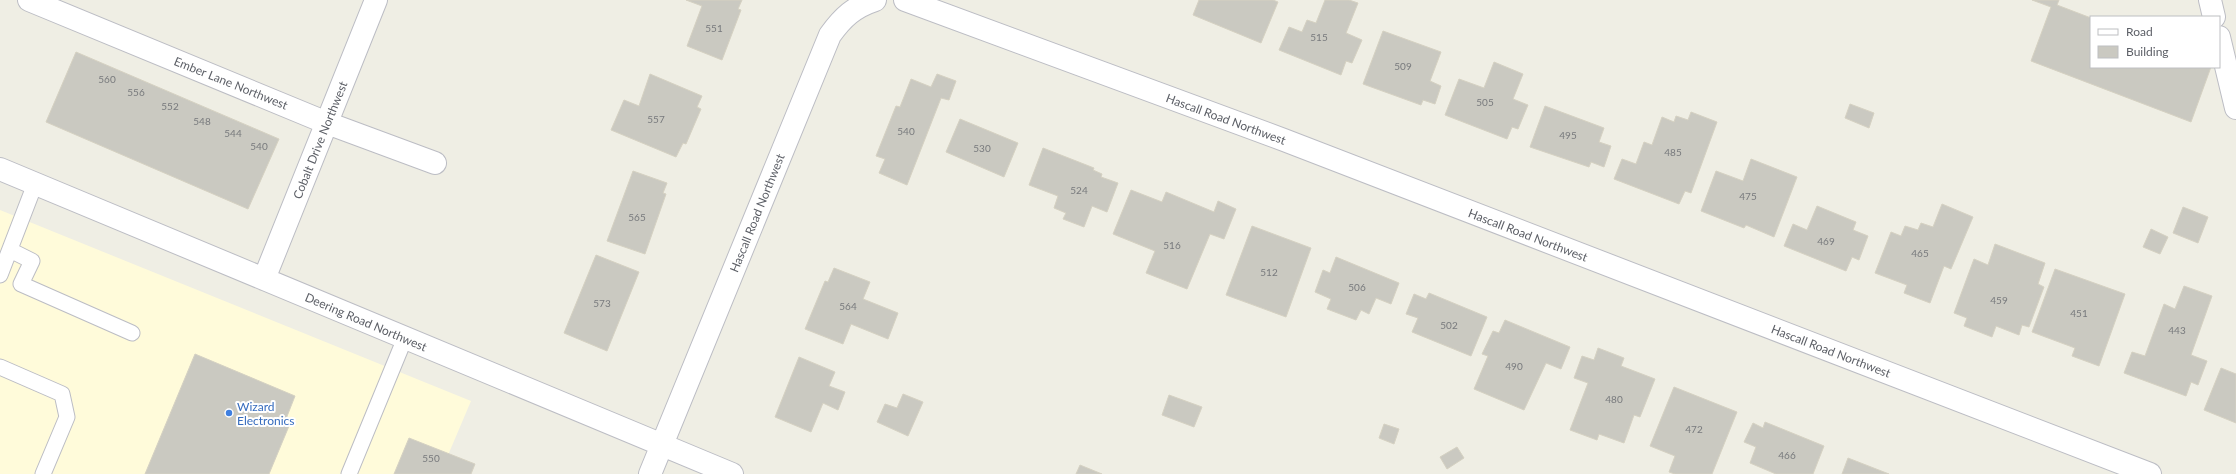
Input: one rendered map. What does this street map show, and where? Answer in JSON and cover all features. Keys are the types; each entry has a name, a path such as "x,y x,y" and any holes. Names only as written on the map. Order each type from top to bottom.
{"street":[{"name":"Ember Lane Northwest","path":"29,0 327,122 435,163"},
{"name":"Cobalt Drive Northwest","path":"264,279 376,0"},
{"name":"Hascall Road Northwest","path":"650,474 830,35 841,18 858,6 875,0"},
{"name":"Hascall Road Northwest","path":"904,0 1291,143 2150,474"},
{"path":"2210,0 2214,16"},
{"path":"2220,41 2236,108"},
{"name":"Deering Road Northwest","path":"0,169 732,474"}],"lane":[{"path":"0,275 35,184"},
{"path":"10,250 32,261 21,284 132,333"},
{"path":"349,474 405,338"},
{"path":"0,367 62,394 67,417 43,474"}],"shaded area":[{"path":"0,210 471,401 440,474 0,474"}],"building":[{"path":"686,0 742,0 738,9 741,10 722,60 687,46 702,6"},
{"path":"1199,0 1273,0 1278,2 1261,43 1193,15"},
{"path":"1325,0 1349,0 1358,3 1346,33 1362,40 1352,63 1346,61 1341,75 1279,50 1289,27 1302,32 1307,20 1316,23"},
{"path":"2032,0 2059,0 2057,5 2090,18 2090,68 2211,68 2191,122 2031,61 2051,7"},
{"path":"1383,31 1441,52 1430,81 1441,86 1435,104 1423,100 1421,105 1363,84"},
{"path":"76,52 279,139 248,209 46,122"},
{"path":"1494,62 1523,74 1513,99 1528,105 1518,129 1512,127 1507,139 1445,115 1459,79 1484,88"},
{"path":"650,74 702,96 697,107 701,109 686,144 683,143 676,157 611,130 624,100 639,106"},
{"path":"937,74 956,81 949,100 941,98 907,185 879,173 885,159 876,156 896,106 900,107 911,79 931,87"},
{"path":"1850,104 1874,113 1869,128 1845,118"},
{"path":"1545,106 1604,128 1599,142 1611,146 1604,167 1591,162 1589,167 1530,147"},
{"path":"1691,112 1717,122 1691,193 1685,191 1679,204 1614,179 1622,159 1636,164 1644,142 1652,145 1662,117 1674,122 1676,116 1688,120"},
{"path":"960,119 1018,143 1004,177 946,152"},
{"path":"1043,148 1094,168 1093,170 1102,174 1101,177 1118,183 1107,212 1092,206 1084,227 1063,219 1066,213 1054,208 1058,196 1029,185"},
{"path":"1751,159 1797,177 1774,237 1746,225 1744,228 1701,211 1716,171 1743,181"},
{"path":"633,171 667,183 663,193 666,194 645,254 607,241"},
{"path":"1131,190 1162,202 1166,192 1214,212 1218,201 1236,209 1224,239 1210,234 1187,289 1146,273 1155,251 1113,234"},
{"path":"1942,204 1973,217 1951,269 1944,266 1930,303 1904,293 1907,285 1875,273 1891,232 1901,236 1905,226 1918,230 1921,223 1933,227"},
{"path":"1817,206 1856,222 1853,230 1868,236 1859,260 1852,257 1846,271 1784,246 1793,224 1807,230"},
{"path":"2183,207 2208,217 2198,243 2173,233"},
{"path":"1252,226 1311,248 1286,317 1226,295"},
{"path":"2151,229 2168,237 2160,254 2143,247"},
{"path":"1995,244 2045,263 2038,284 2044,287 2029,327 2022,325 2019,335 1996,326 1992,337 1964,326 1967,318 1954,313 1974,259 1988,265"},
{"path":"596,255 639,272 607,351 564,333"},
{"path":"1336,257 1399,283 1391,304 1376,298 1369,314 1361,310 1356,320 1327,309 1331,299 1315,292 1323,270 1330,273"},
{"path":"834,268 870,282 863,299 898,313 888,339 851,324 843,344 805,329 825,281 828,282"},
{"path":"2055,269 2125,294 2099,366 2072,356 2075,348 2032,332"},
{"path":"2184,286 2212,296 2191,355 2207,361 2198,385 2191,382 2186,396 2124,373 2132,352 2145,356 2164,304 2175,309"},
{"path":"1429,293 1487,317 1471,356 1412,332 1418,318 1406,314 1414,294 1426,299"},
{"path":"1505,320 1570,347 1561,369 1546,363 1524,410 1474,389 1488,356 1482,354 1493,331 1499,333"},
{"path":"1598,348 1624,358 1621,366 1655,379 1640,417 1634,415 1624,443 1599,434 1597,440 1570,430 1588,383 1574,378 1582,356 1594,360"},
{"name":"Wizard Electronics","path":"195,354 295,396 284,424 289,426 269,474 145,474"},
{"path":"799,357 835,372 829,386 845,392 838,410 823,403 811,432 775,417"},
{"path":"2221,368 2236,374 2236,423 2204,410"},
{"path":"1674,387 1737,412 1712,474 1675,474 1669,472 1675,456 1650,446"},
{"path":"903,394 923,402 908,436 877,422 885,404 897,408"},
{"path":"1169,395 1202,407 1194,427 1162,415"},
{"path":"1765,422 1824,446 1813,474 1776,474 1750,463 1756,447 1744,442 1753,423 1763,428"},
{"path":"1384,424 1399,429 1394,444 1379,438"},
{"path":"409,438 475,464 471,474 394,474"},
{"path":"1457,447 1464,458 1447,469 1440,457"},
{"path":"1848,458 1889,474 1842,474"},
{"path":"1080,465 1102,474 1076,474"}],"place":[{"name":"Wizard Electronics","path":"229,413"}]}
